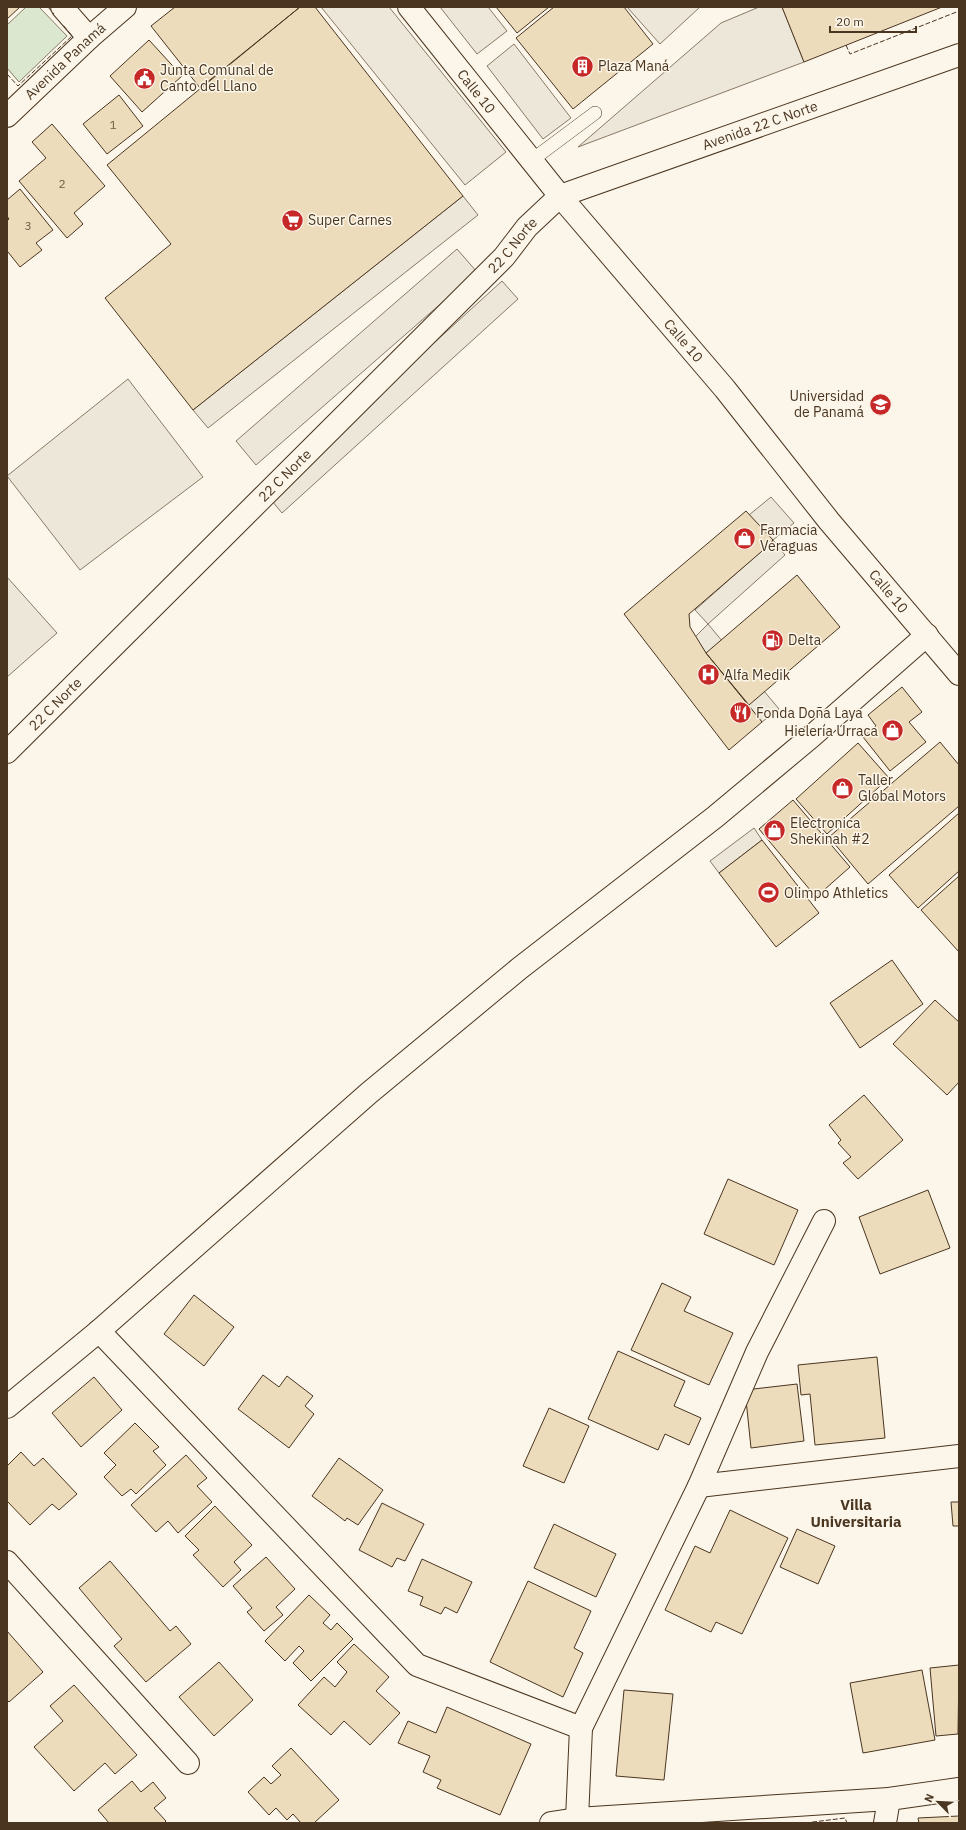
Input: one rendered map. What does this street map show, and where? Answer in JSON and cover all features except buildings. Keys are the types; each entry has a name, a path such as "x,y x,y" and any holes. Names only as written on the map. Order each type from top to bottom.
{"street":[{"path":"62,7 88,38"},
{"name":"Avenida Panamá","path":"7,116 88,38 125,7"},
{"name":"Calle 10","path":"408,7 560,196 725,389 829,521 927,634 959,674"},
{"name":"Avenida 22 C Norte","path":"560,196 959,55"},
{"name":"22 C Norte","path":"7,752 504,257 527,227 560,196"},
{"path":"7,1407 99,1331 369,1093 520,968 716,817 812,736 927,634"},
{"path":"577,1819 581,1728 699,1486 757,1352 824,1221"},
{"path":"99,1331 417,1665 581,1728"},
{"path":"699,1486 959,1456"},
{"path":"7,1562 188,1762"},
{"path":"551,1823 577,1819 889,1799 959,1789"},
{"path":"885,1823 889,1799"}],"lane":[{"path":"532,160 595,114"}],"green space":[{"path":"26,7 39,7 67,36 19,82 7,68 7,25"}],"shaded area":[{"path":"321,7 389,7 506,152 465,185"},
{"path":"440,7 488,7 507,31 477,54"},
{"path":"627,7 700,7 660,44"},
{"path":"759,7 782,7 804,62 578,147 721,23"},
{"path":"514,44 571,118 543,139 487,66"},
{"path":"463,196 478,215 208,428 193,410"},
{"path":"457,249 477,272 256,465 236,441"},
{"path":"502,281 518,299 282,513 267,495"},
{"path":"128,379 203,477 80,570 7,476"},
{"path":"771,497 794,523 773,540 785,555 708,624 695,610 773,541 749,515"},
{"path":"7,577 57,633 7,677"},
{"path":"708,624 779,709 762,722 706,653 695,637"},
{"path":"754,828 762,840 719,873 710,861"}],"fence":[{"path":"48,7 54,14"},
{"path":"846,45 850,54 959,11"},
{"path":"7,74 18,86 72,36 63,25"},
{"path":"805,1823 845,1818 847,1823"}],"place":[{"name":"Plaza Maná","path":"582,66"},
{"name":"Junta Comunal de Canto del Llano","path":"145,78"},
{"name":"Super Carnes","path":"292,220"},
{"name":"Universidad de Panamá","path":"880,404"},
{"name":"Farmacia Veraguas","path":"745,538"},
{"name":"Delta","path":"773,640"},
{"name":"Alfa Medik","path":"708,675"},
{"name":"Fonda Doña Laya","path":"740,713"},
{"name":"Hielería Urraca","path":"893,731"},
{"name":"Taller Global Motors","path":"843,788"},
{"name":"Electronica Shekinah #2","path":"774,831"},
{"name":"Olimpo Athletics","path":"769,893"}],"district":[{"name":"Villa Universitaria","path":"856,1514"}]}
